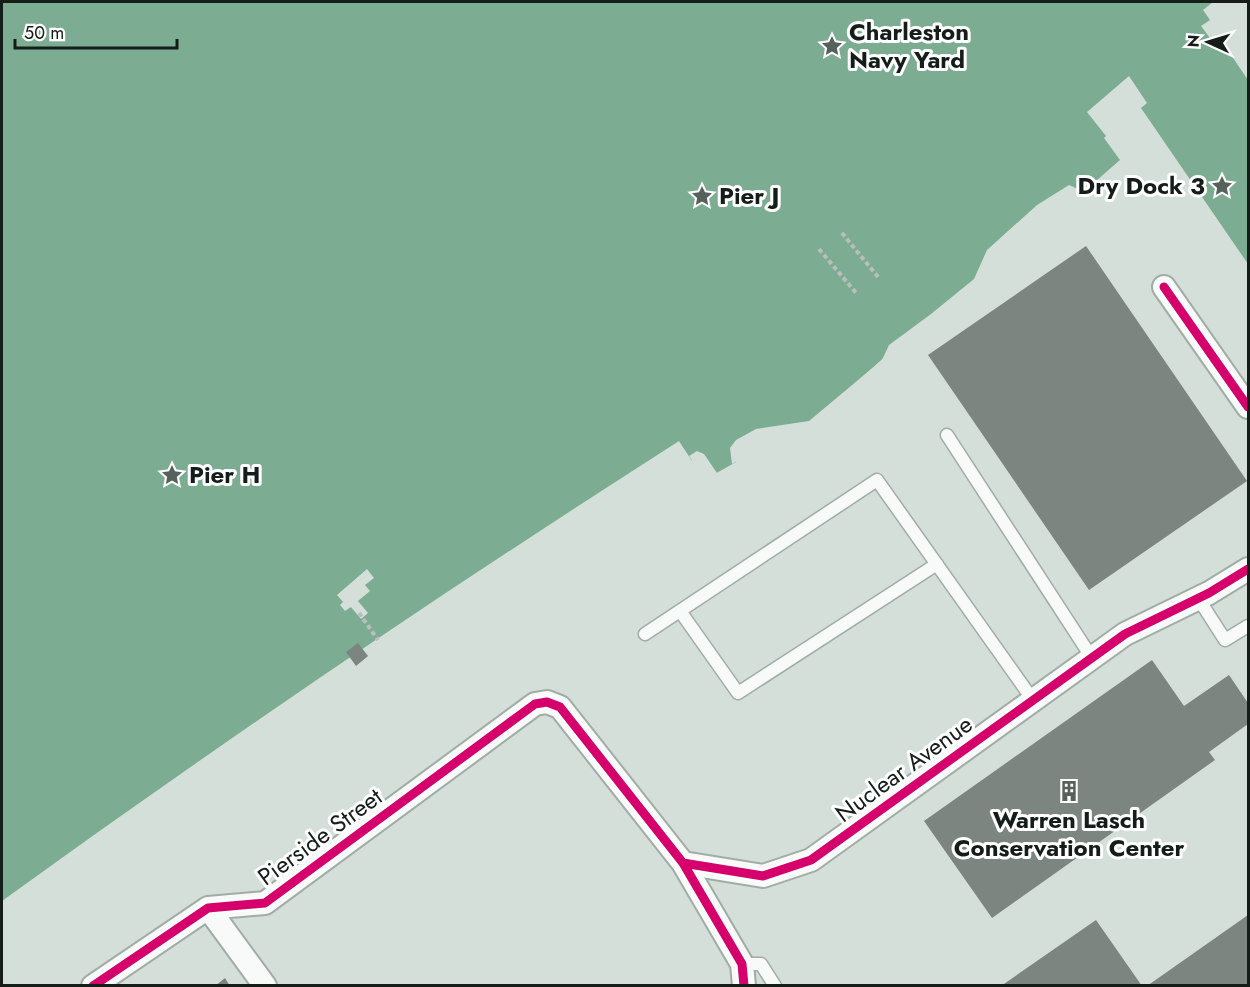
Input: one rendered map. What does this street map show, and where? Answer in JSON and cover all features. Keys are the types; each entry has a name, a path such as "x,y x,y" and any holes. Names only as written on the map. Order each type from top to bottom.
{"street":[{"path":"1164,287 1248,406"},
{"name":"Nuclear Avenue","path":"683,863 763,876 811,860 1125,634 1198,598 1248,569"},
{"name":"Pierside Street","path":"93,986 208,908 265,903 535,704 547,702 560,707 683,863"},
{"path":"683,863 743,975"},
{"path":"208,908 265,986"}],"lane":[{"path":"947,435 1092,658"},
{"path":"645,634 878,480 1033,700"},
{"path":"680,610 738,693 937,564"},
{"path":"1198,598 1226,640 1248,626"},
{"path":"743,975 761,964 776,986"}],"path":[{"path":"842,233 878,277"},
{"path":"819,249 857,294"},
{"path":"359,613 378,640"}],"shaded area":[{"path":"2,2 1213,2 1203,10 1210,20 1201,26 1219,50 1225,46 1248,80 1248,264 1141,108 1147,103 1129,76 1087,112 1106,136 1104,138 1120,160 1081,194 1066,194 995,253 977,291 889,353 807,427 755,432 733,448 736,462 713,475 700,456 692,461 679,441 507,552 337,666 2,901"}],"pier":[{"path":"1069,185 1087,193 1082,197 1067,197 998,255 979,294 891,355 808,430 756,435 736,449 739,460 732,464 730,448 736,440 756,429 809,421 882,360 889,345 974,279 987,250 1037,205"},
{"path":"697,451 704,454 717,473 711,477 699,460 693,462 689,456"},
{"path":"367,569 374,578 365,585 370,591 358,601 368,613 361,619 351,607 345,611 340,605 343,602 337,595"}],"building":[{"path":"1086,246 1247,481 1089,590 928,355"},
{"path":"358,643 368,656 356,666 346,652"},
{"name":"Warren Lasch Conservation Center","path":"1152,660 1184,706 1229,675 1248,703 1248,724 1209,752 1215,760 992,918 924,821"},
{"path":"1248,915 1248,986 1147,986"},
{"path":"1096,920 1142,986 1001,986"},
{"path":"225,978 230,986 215,986"}],"cycle path":[{"path":"1164,287 1248,407"},
{"path":"744,986 742,964 683,863 763,876 811,860 1125,634 1209,593 1248,569"},
{"path":"93,986 208,908 265,903 535,704 547,702 560,707 683,863"}],"place":[{"name":"Charleston Navy Yard","path":"832,46"},
{"name":"Dry Dock 3","path":"1222,186"},
{"name":"Pier J","path":"702,196"},
{"name":"Pier H","path":"172,475"},
{"name":"Warren Lasch Conservation Center","path":"1069,791"}]}
